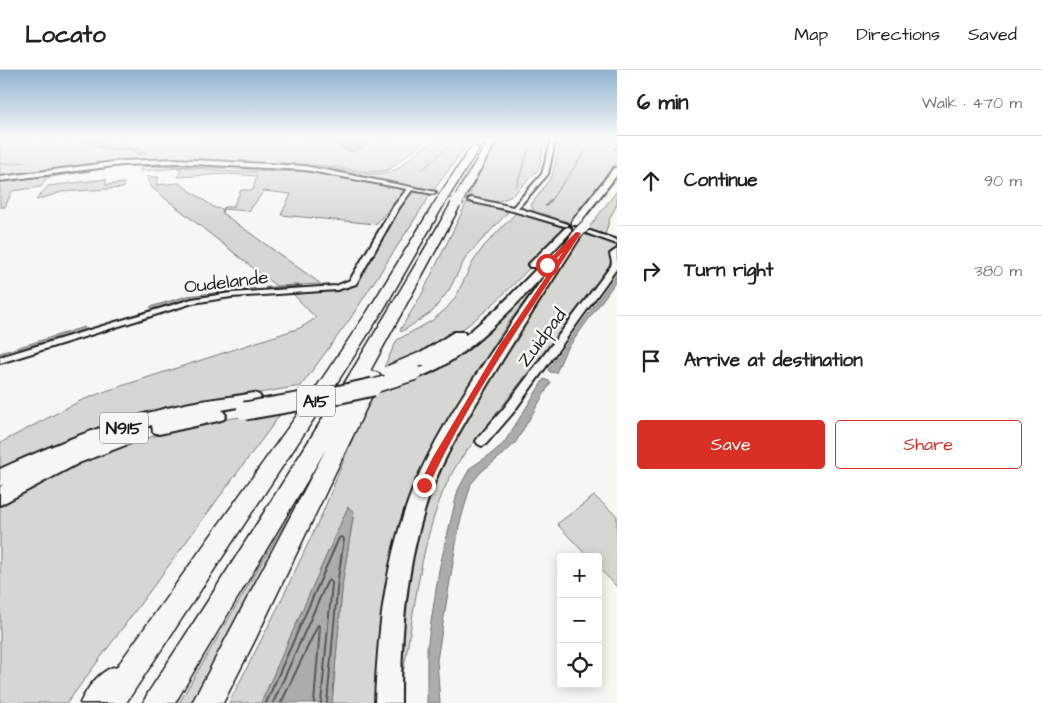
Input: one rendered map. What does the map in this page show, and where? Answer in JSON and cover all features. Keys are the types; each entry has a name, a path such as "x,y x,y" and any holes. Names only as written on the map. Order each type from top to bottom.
{"highway":[{"name":"A15","path":"109,703 182,599 370,320 464,168"},
{"name":"A15","path":"158,703 236,582 387,330 448,195 470,168"},
{"name":"A15","path":"207,703 246,630 385,352 387,330"},
{"name":"A15","path":"95,703 182,599"}],"main road":[{"name":"N915","path":"388,703 388,666 398,576 411,522 424,485 453,430 502,348 577,228 617,170"},
{"name":"N915","path":"0,478 61,450 135,424 190,409 250,405 340,395 376,387 419,366 448,356 483,329 617,185"},
{"name":"N915","path":"0,496 73,458 112,442 155,428 204,418 250,405"}],"street":[{"path":"0,180 89,168"},
{"path":"0,180 115,168"},
{"path":"198,168 315,170"},
{"path":"281,168 315,170 448,195"},
{"path":"514,209 545,174 547,168"},
{"name":"Oudelande","path":"0,360 192,301 231,295 337,288 348,285 353,282 396,206 411,188"},
{"path":"471,200 514,209 617,242"},
{"name":"Zuidpad","path":"482,441 508,411 615,266 614,254 617,251"}],"shaded area":[{"path":"0,168 87,168 0,177"},
{"path":"141,168 190,168 235,172 314,171 400,187 404,191 376,224 281,215 291,194 264,191 249,211 223,209 225,207 233,207 241,190 253,190 257,176 227,174 178,177 181,168 140,171"},
{"path":"202,168 307,169 255,170"},
{"path":"325,168 367,174 388,173 399,168 450,168 433,191 318,169"},
{"path":"336,168 392,168 384,171 368,172"},
{"path":"483,168 539,168 512,196 494,203 469,198 474,182"},
{"path":"554,168 612,168 604,177 603,183 577,216 568,223 535,214 531,205 552,176"},
{"path":"102,169 46,178 41,187 12,191 5,207 0,207 0,182"},
{"path":"147,177 159,177 156,185 179,183 215,208 223,209 222,213 321,284 276,286 151,187"},
{"path":"106,179 106,185 124,183 123,188 62,192 36,200 48,186"},
{"path":"617,191 617,204 605,235 587,230"},
{"path":"416,192 431,194 350,319 301,386 225,399 147,416 70,439 34,453 0,470 0,443 80,401 300,328 316,318 293,294 350,288 391,219 400,206"},
{"path":"468,200 510,210 466,257 449,290 432,312 401,332 400,330 422,294"},
{"path":"516,213 564,226 561,235 511,287 457,333 422,352 384,367 397,340 433,320 447,308 455,298 473,262 484,246"},
{"path":"585,232 617,245 617,258 612,261 460,459 448,482 437,507 422,561 402,679 400,703 399,630 408,571 427,499 468,413 561,263"},
{"path":"555,261 509,322 476,374 414,494 401,524 394,545 383,604 378,703 332,703 343,579 354,512 348,507 261,703 229,703 278,607 323,512 371,392 426,373"},
{"path":"283,411 67,703 0,703 0,500 87,458 135,441 213,421"},
{"path":"341,428 200,703 179,703"},
{"path":"594,496 617,516 617,587 602,571 602,553 584,553 557,524"}],"water":[{"path":"617,274 617,280 565,352 556,373 550,372 548,370"},
{"path":"255,288 255,290 212,294 152,309 150,307 187,296"},
{"path":"84,327 85,330 0,357 0,353"},
{"path":"544,379 551,382 516,442 481,472 471,484 459,526 437,660 440,703 427,703 427,648 439,570 458,490 470,468 504,443"},
{"path":"348,507 354,512 343,579 332,703 261,703"}],"waterway":[{"path":"516,187 523,168"},
{"path":"550,201 574,168"},
{"path":"546,206 551,200"},
{"path":"266,288 301,286"}],"tunnel":[{"path":"433,192 471,200"},
{"path":"566,225 588,232"}],"route":[{"path":"424,485 466,407 502,348 578,233 547,265"}]}
